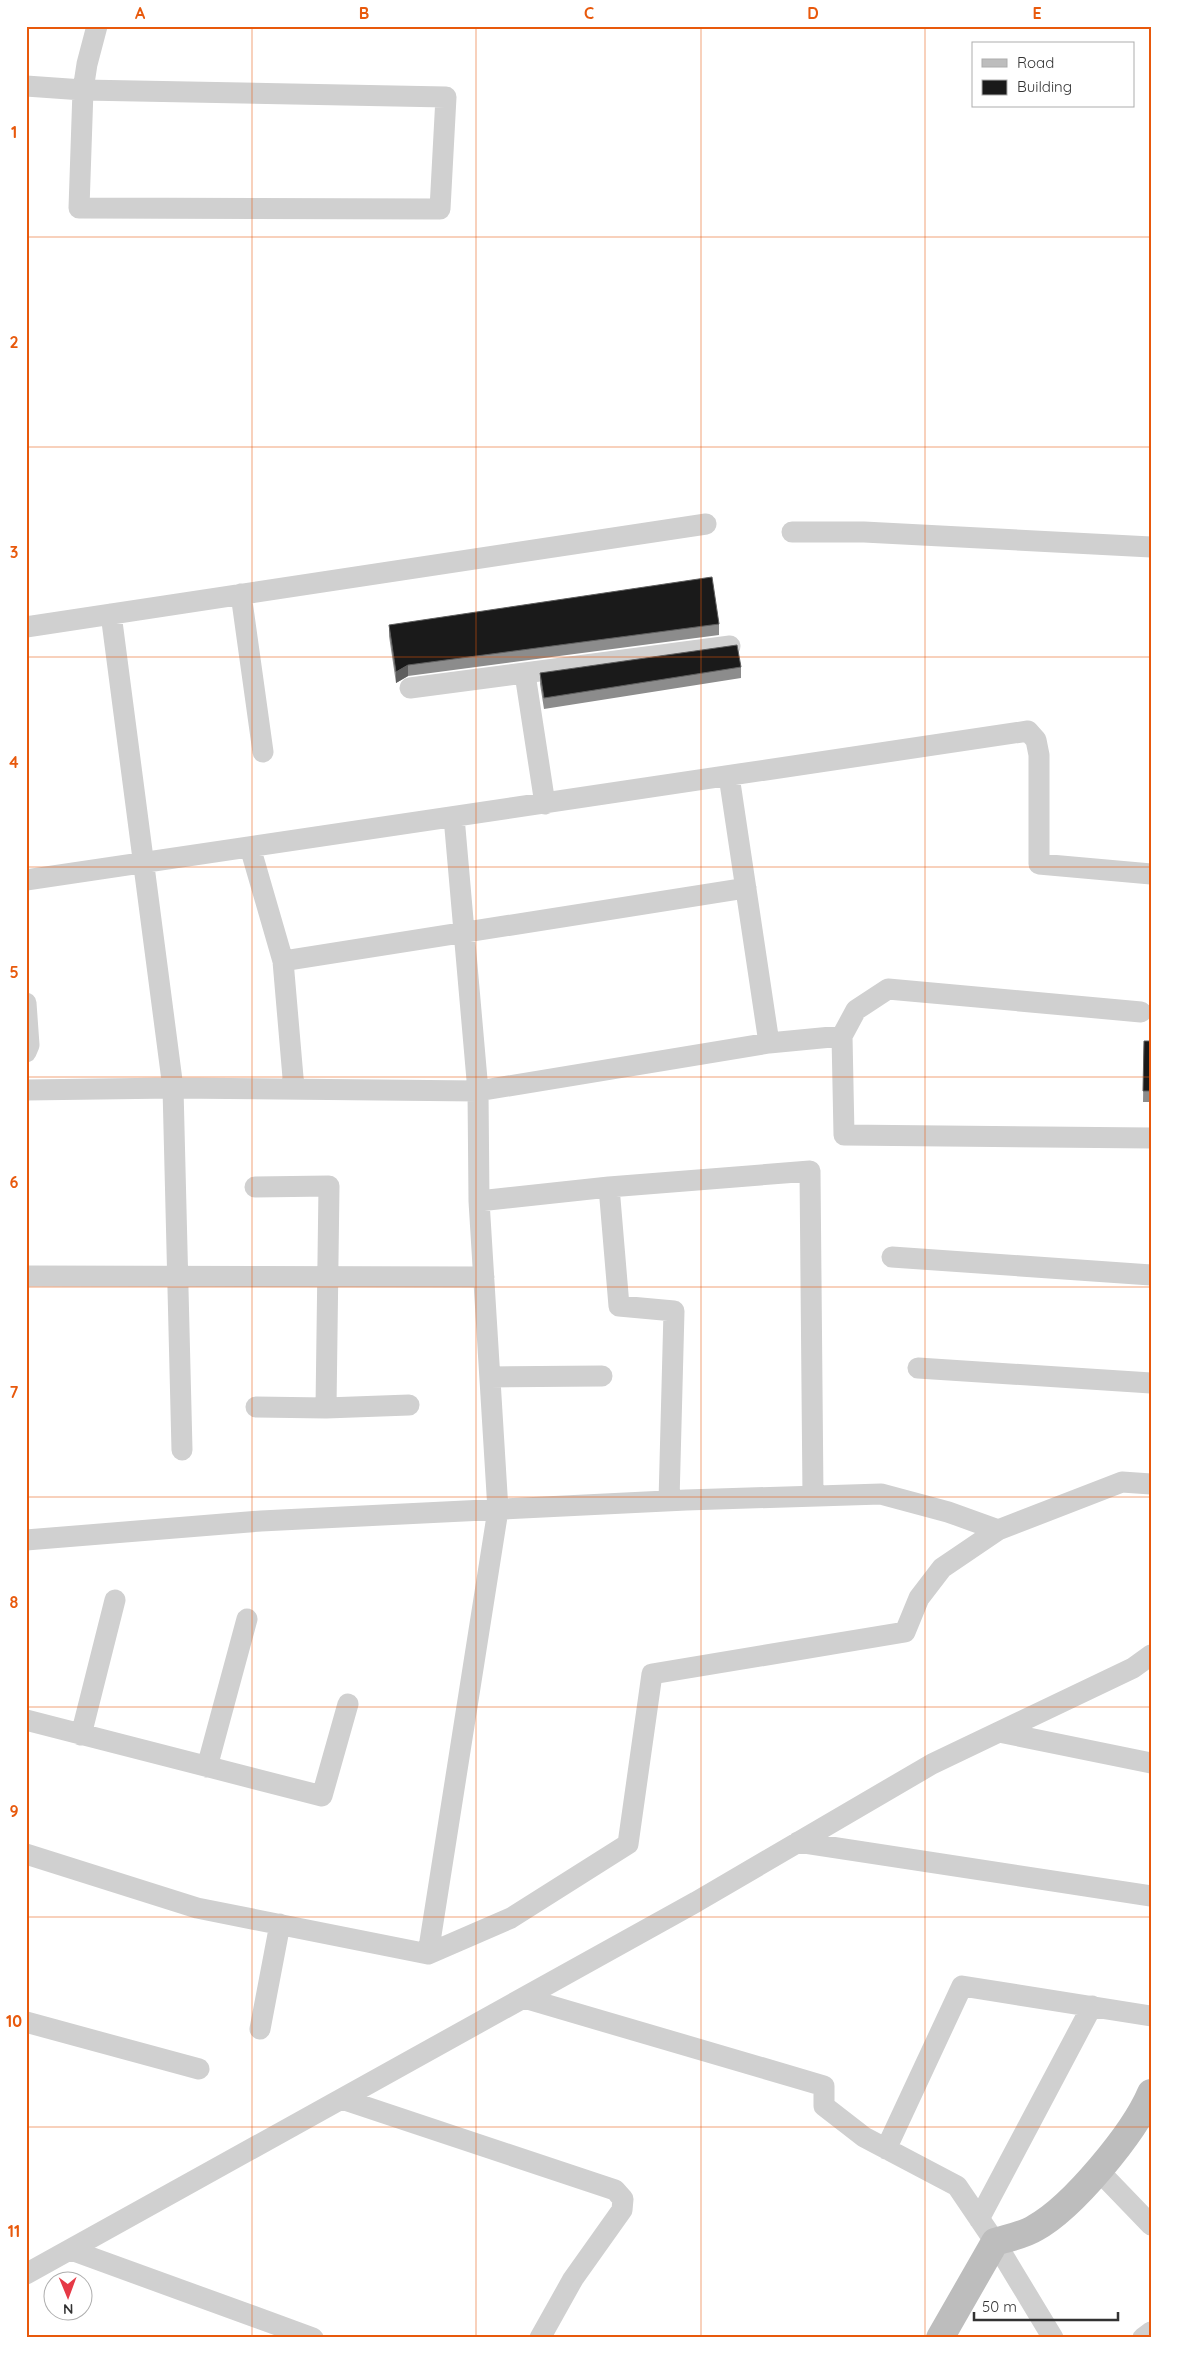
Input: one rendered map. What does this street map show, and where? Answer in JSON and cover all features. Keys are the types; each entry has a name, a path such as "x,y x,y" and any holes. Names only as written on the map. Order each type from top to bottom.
{"street":[{"path":"26,86 83,90 446,97 440,209 79,208 83,90 87,64 97,26"},
{"path":"26,627 706,524"},
{"path":"792,532 864,532 1151,548"},
{"path":"241,594 263,752"},
{"path":"111,614 173,1088 176,1276 182,1450"},
{"path":"410,688 730,646"},
{"path":"525,674 545,804"},
{"path":"26,880 454,818 1013,732 1028,732 1036,740 1039,756 1039,864 1151,874"},
{"path":"729,776 770,1043"},
{"path":"428,1954 498,1510 479,1201 478,1091 454,818"},
{"path":"250,847 283,961 294,1090"},
{"path":"283,961 464,934 746,888"},
{"path":"1141,1012 888,990 856,1010 842,1036 844,1135 1151,1138"},
{"path":"26,1002 29,1045 26,1052"},
{"path":"26,1090 173,1088 478,1091 770,1043 842,1036"},
{"path":"479,1201 609,1187 810,1171 813,1496"},
{"path":"255,1187 329,1186 326,1408"},
{"path":"609,1187 619,1306 674,1311 669,1501"},
{"path":"892,1257 1151,1275"},
{"path":"26,1276 484,1277"},
{"path":"918,1368 1151,1383"},
{"path":"490,1378 602,1376"},
{"path":"256,1407 326,1408 409,1405"},
{"path":"26,1854 197,1908 428,1954 511,1918 628,1844 652,1674 905,1632 919,1598 942,1568 998,1530 1122,1482 1151,1484"},
{"path":"26,1540 261,1521 669,1501 881,1494 948,1512 998,1530"},
{"path":"81,1735 115,1600"},
{"path":"207,1767 247,1618"},
{"path":"26,2274 524,1998 932,1764 1133,1668 1151,1655"},
{"path":"26,1720 322,1796 348,1704"},
{"path":"1000,1732 1151,1763"},
{"path":"798,1842 1151,1896"},
{"path":"260,2029 280,1924"},
{"path":"886,2149 962,1986 1151,2016"},
{"path":"524,1998 824,2086 824,2106 864,2137 957,2186 995,2242 1053,2338"},
{"path":"979,2219 1092,2006"},
{"path":"26,2022 199,2069"},
{"path":"940,2338 995,2242 1035,2229 1080,2193 1143,2113 1151,2093"},
{"path":"342,2099 615,2190 623,2199 622,2210 573,2279 540,2338"},
{"path":"1098,2170 1151,2225"},
{"path":"71,2250 314,2338"},
{"path":"1143,2338 1151,2332"}],"building":[{"path":"712,577 719,624 408,665 396,672 389,625"},
{"path":"737,645 741,667 544,698 540,673"},
{"path":"1144,1041 1151,1041 1151,1091 1143,1091"}]}
